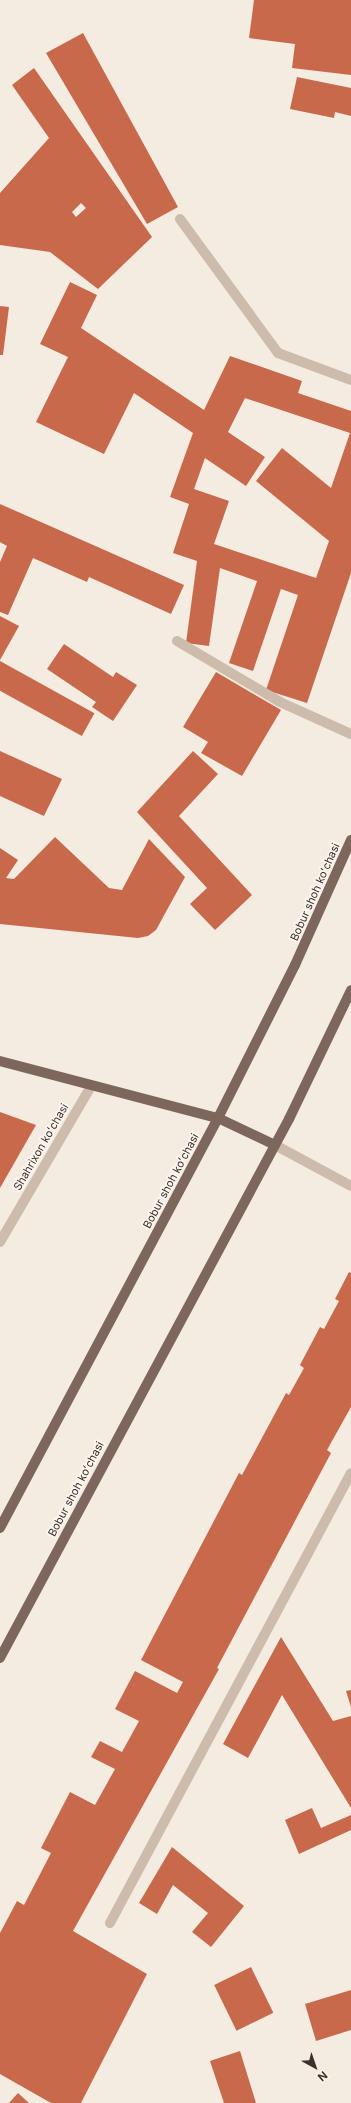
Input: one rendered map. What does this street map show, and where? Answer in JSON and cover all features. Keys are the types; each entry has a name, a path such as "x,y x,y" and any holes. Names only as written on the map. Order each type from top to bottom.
{"main road":[{"name":"Bobur shoh koʻchasi","path":"0,1528 218,1118 295,965 351,840"},
{"name":"Bobur shoh koʻchasi","path":"0,1658 274,1145 351,990"},
{"path":"0,1061 218,1118 274,1145"}],"street":[{"path":"180,219 278,353 351,380"},
{"path":"177,641 280,702 351,734"},
{"name":"Shahrixon koʻchasi","path":"0,1242 91,1086"},
{"path":"274,1145 351,1186"},
{"path":"110,1923 351,1473"}],"building":[{"path":"254,0 351,0 351,75 292,68 295,44 249,38"},
{"path":"83,33 178,207 147,224 46,53"},
{"path":"34,68 152,237 98,289 50,252 0,245 0,193 49,138 12,85","holes":["81,203 86,208 76,217 72,212"]},
{"path":"297,77 351,88 351,116 335,112 334,118 290,109"},
{"path":"70,282 97,295 81,328 204,410 230,356 302,381 298,393 351,411 351,573 307,703 266,690 298,595 281,589 253,671 229,663 257,581 220,568 209,646 186,643 197,561 173,553 189,504 170,497 193,433 134,393 104,454 36,422 68,357 40,344","holes":["245,398 350,433 331,488 282,448 256,481 329,541 316,578 214,544 229,501 194,489 205,458 246,486 265,457 228,432"]},
{"path":"0,306 9,307 3,355 0,355"},
{"path":"0,504 184,585 171,614 89,577 87,582 33,558 8,615 0,612 0,562 7,546 0,542"},
{"path":"0,616 19,626 0,660"},
{"path":"64,644 113,677 116,672 137,685 113,721 92,707 96,702 47,669"},
{"path":"0,661 94,713 82,736 0,691"},
{"path":"216,672 281,710 242,776 201,753 208,742 183,727"},
{"path":"0,751 62,779 44,816 0,796"},
{"path":"193,751 218,774 179,816 252,895 215,930 190,904 207,888 137,812"},
{"path":"55,837 109,888 122,890 149,839 185,877 156,930 148,936 138,938 0,924 0,848 18,860 6,878 14,879"},
{"path":"0,1112 36,1125 0,1188"},
{"path":"349,1272 351,1273 351,1407 327,1450 331,1453 217,1668 219,1669 73,1931 147,1974 81,2103 51,2103 0,2074 0,1933 17,1901 24,1905 51,1853 41,1848 70,1792 95,1805 115,1769 91,1757 100,1741 122,1752 139,1721 115,1709 135,1671 177,1693 183,1682 141,1660 239,1473 242,1475 286,1393 289,1395 304,1368 300,1365 320,1327 324,1329 339,1301 335,1299"},
{"path":"281,1637 333,1721 351,1716 351,1808 282,1695 248,1758 223,1744"},
{"path":"351,1690 351,1707 346,1691"},
{"path":"312,1808 321,1828 351,1815 351,1830 299,1854 285,1820"},
{"path":"172,1847 244,1906 211,1947 192,1932 208,1913 173,1885 157,1914 139,1903"},
{"path":"251,1967 273,2013 237,2031 214,1985"},
{"path":"351,1990 351,2030 316,2041 305,2004"},
{"path":"240,2051 256,2103 224,2103 210,2061"},
{"path":"18,2093 29,2103 9,2103"}]}
